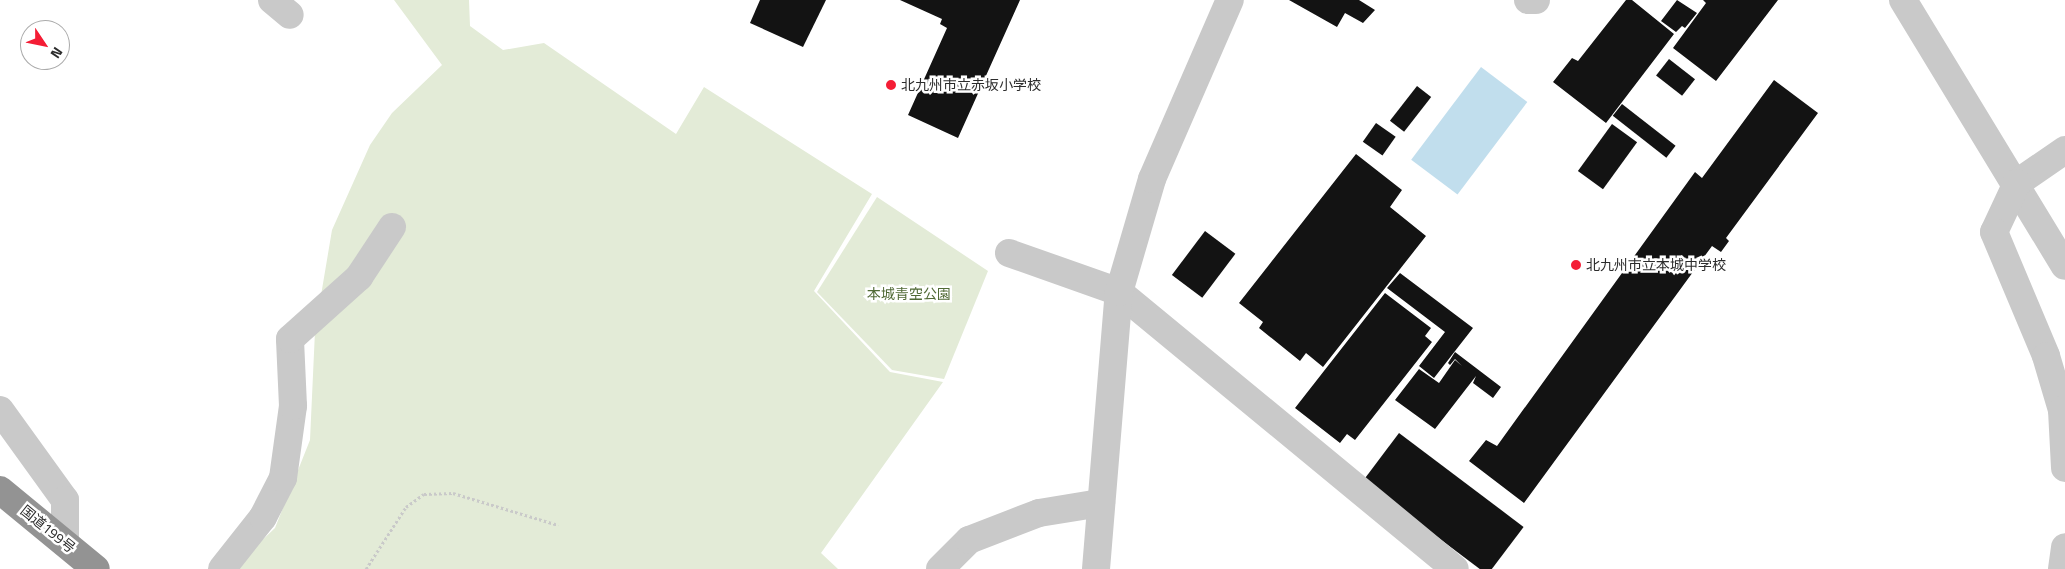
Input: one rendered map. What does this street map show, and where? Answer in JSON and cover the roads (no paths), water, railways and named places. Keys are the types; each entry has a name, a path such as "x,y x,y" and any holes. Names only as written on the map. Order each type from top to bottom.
{"highway":[{"name":"国道199号","path":"0,490 96,569"}],"street":[{"path":"1096,569 1119,292 1152,178 1230,0"},
{"path":"1528,0 1536,0"},
{"path":"1910,3 2065,266"},
{"path":"2065,150 2016,183 1994,232 2046,356 2062,410 2065,468"},
{"path":"222,569 263,517 283,478 293,406 290,339 359,277 392,227"},
{"path":"1009,253 1119,292 1455,569"},
{"path":"0,410 65,500 64,543"},
{"path":"940,569 969,540 1039,513 1101,503"},
{"path":"2062,569 2065,547"}],"water":[{"path":"1481,67 1527,102 1458,195 1411,160"}],"place":[{"name":"北九州市立赤坂小学校","path":"891,85"},
{"name":"北九州市立本城中学校","path":"1576,265"}],"park label":[{"name":"本城青空公園","path":"909,294"}]}
